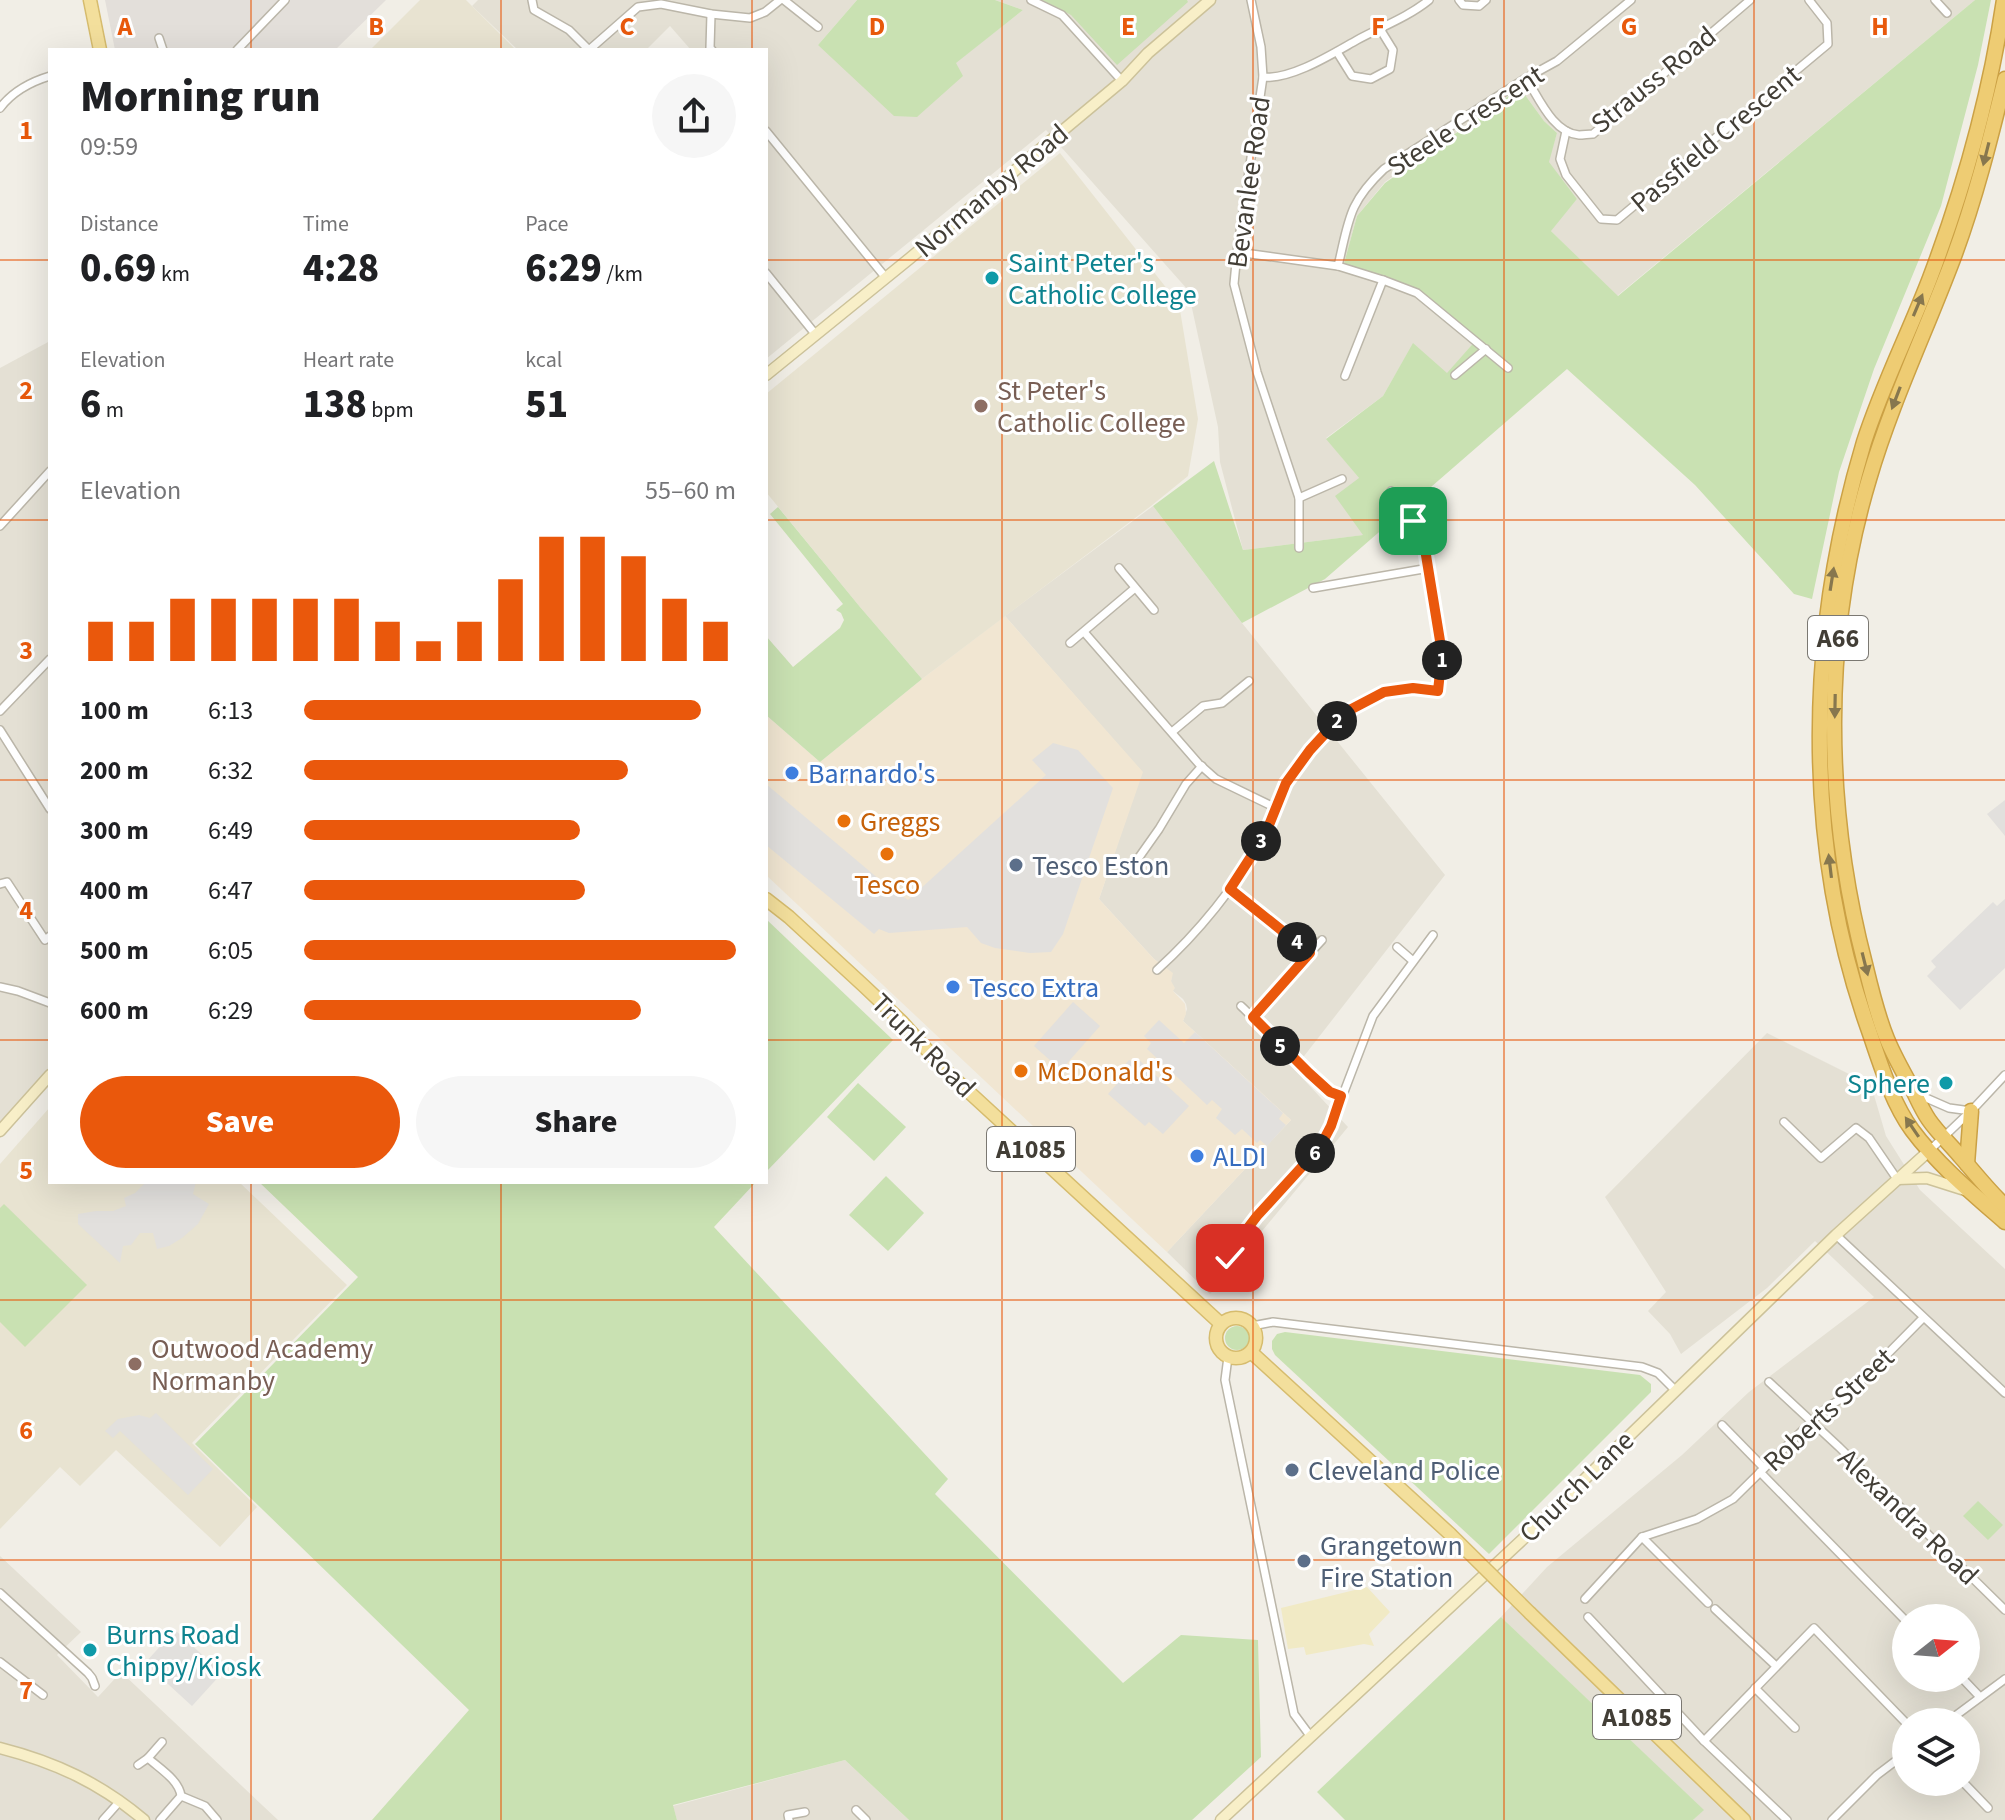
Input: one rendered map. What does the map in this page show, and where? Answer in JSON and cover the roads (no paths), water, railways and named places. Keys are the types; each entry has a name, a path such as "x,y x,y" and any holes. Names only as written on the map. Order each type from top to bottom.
{"highway":[{"name":"A66","path":"2004,0 1985,103 1951,220 1865,439 1849,497 1827,612 1821,674 1820,769 1831,878 1844,946 1857,997 1895,1099 1911,1129 1970,1192 2005,1222"},
{"name":"A66","path":"2005,79 1983,168 1953,259 1893,405 1868,481 1852,547 1840,621 1834,749 1845,875 1881,1021 1896,1059 1928,1118 2005,1206"},
{"path":"1967,1164 1971,1111"}],"main road":[{"path":"90,0 100,48"},
{"name":"A1085","path":"768,894 789,917"},
{"name":"Trunk Road","path":"768,901 902,1022 945,1070 1221,1324"},
{"path":"1231,1318 1248,1322 1256,1339 1251,1352 1240,1358 1222,1354 1215,1336 1221,1324 1231,1318"},
{"name":"A1085","path":"1251,1352 1450,1534 1744,1820"}],"street":[{"path":"239,48 285,0"},
{"path":"532,0 534,10 569,30 587,48"},
{"path":"591,48 638,7 667,3 711,14 750,18 782,0 818,27"},
{"path":"1031,0 1062,15 1122,81"},
{"name":"Normanby Road","path":"768,373 1122,81 1148,53 1210,0"},
{"name":"Bevanlee Road","path":"1251,0 1261,47 1263,77 1234,284 1257,372 1299,498 1299,548"},
{"path":"1263,77 1274,78 1323,60 1429,0"},
{"path":"1459,0 1463,5 1479,6 1486,0"},
{"name":"Steele Crescent","path":"1338,266 1356,201 1384,169 1557,61 1631,0"},
{"name":"Strauss Road","path":"1526,78 1554,121 1566,131 1578,135 1593,134 1750,0"},
{"name":"Passfield Crescent","path":"1566,131 1560,159 1566,175 1601,219 1617,220 1828,44 1827,23 1809,0"},
{"path":"1935,0 1947,13"},
{"path":"710,48 711,14"},
{"path":"1337,52 1352,76 1371,79 1390,69 1393,50 1380,29"},
{"path":"159,38 162,48"},
{"path":"0,108 12,94 48,77"},
{"path":"768,133 886,278"},
{"path":"1237,252 1338,266 1417,293 1508,368"},
{"path":"768,275 816,335"},
{"path":"1345,376 1383,280"},
{"path":"1455,375 1486,349"},
{"path":"0,526 48,473"},
{"path":"1299,498 1342,479"},
{"path":"1157,970 1185,945 1230,889 1265,835 1286,783 1310,750 1344,713 1384,692 1413,688 1438,691 1442,653 1424,543 1413,521 1391,491"},
{"path":"1119,568 1154,610"},
{"path":"1313,588 1429,568"},
{"path":"1070,643 1135,588"},
{"path":"1084,632 1216,779 1276,808"},
{"path":"0,711 48,661"},
{"path":"1172,732 1203,706 1222,703 1249,681"},
{"path":"0,730 48,806"},
{"path":"1135,863 1186,784 1202,766"},
{"path":"0,884 7,882 45,940 48,938"},
{"path":"1230,889 1310,953"},
{"path":"1230,1258 1257,1216 1320,1147 1373,1016 1433,935"},
{"path":"1253,1017 1322,940"},
{"path":"1397,947 1413,961"},
{"path":"0,987 48,1002"},
{"path":"1241,1006 1330,1092 1341,1096"},
{"path":"1930,1150 2005,1075"},
{"path":"0,1131 48,1077"},
{"path":"1915,1093 1949,1108 1971,1111"},
{"path":"1784,1122 1821,1158 1856,1128 1869,1138 1897,1179 1927,1178 1970,1192"},
{"name":"Church Lane","path":"1221,1820 1522,1540 1836,1235 1930,1150"},
{"path":"1836,1235 2005,1393"},
{"name":"Roberts Street","path":"1642,1537 1697,1519 1733,1499 1811,1422 1846,1396 1923,1318"},
{"path":"1252,1326 1273,1322 1642,1367 1658,1373 1675,1390"},
{"path":"1228,1357 1225,1380 1294,1714 1311,1737"},
{"name":"Alexandra Road","path":"1769,1382 2005,1610"},
{"path":"1722,1425 1892,1606"},
{"path":"1585,1599 1642,1537 1708,1603"},
{"path":"0,1593 88,1673 95,1686"},
{"path":"1715,1609 1776,1666"},
{"path":"1588,1617 1704,1741 1787,1820"},
{"path":"1704,1741 1814,1628 1892,1709"},
{"path":"0,1662 43,1695"},
{"path":"1965,1708 2005,1679"},
{"path":"1755,1688 1795,1728"},
{"path":"1975,1692 1980,1697"},
{"path":"138,1765 162,1742"},
{"path":"0,1748 50,1762 85,1779 144,1820"},
{"path":"148,1758 177,1785 181,1796 205,1806 217,1820"},
{"path":"1832,1820 1892,1764"},
{"path":"160,1820 181,1796"},
{"path":"1976,1796 1988,1808"},
{"path":"103,1820 120,1801"},
{"path":"856,1810 866,1820"},
{"path":"789,1820 788,1815 805,1812"}],"place":[{"name":"Saint Peter's Catholic College","path":"992,278"},
{"name":"St Peter's Catholic College","path":"981,406"},
{"name":"Barnardo's","path":"792,773"},
{"name":"Greggs","path":"844,821"},
{"name":"Tesco","path":"887,854"},
{"name":"Tesco Eston","path":"1016,865"},
{"name":"Tesco Extra","path":"953,987"},
{"name":"McDonald's","path":"1021,1071"},
{"name":"Sphere","path":"1946,1083"},
{"name":"ALDI","path":"1197,1156"},
{"name":"Outwood Academy Normanby","path":"135,1364"},
{"name":"Cleveland Police","path":"1292,1470"},
{"name":"Grangetown Fire Station","path":"1304,1561"},
{"name":"Burns Road Chippy/Kiosk","path":"90,1650"}]}
